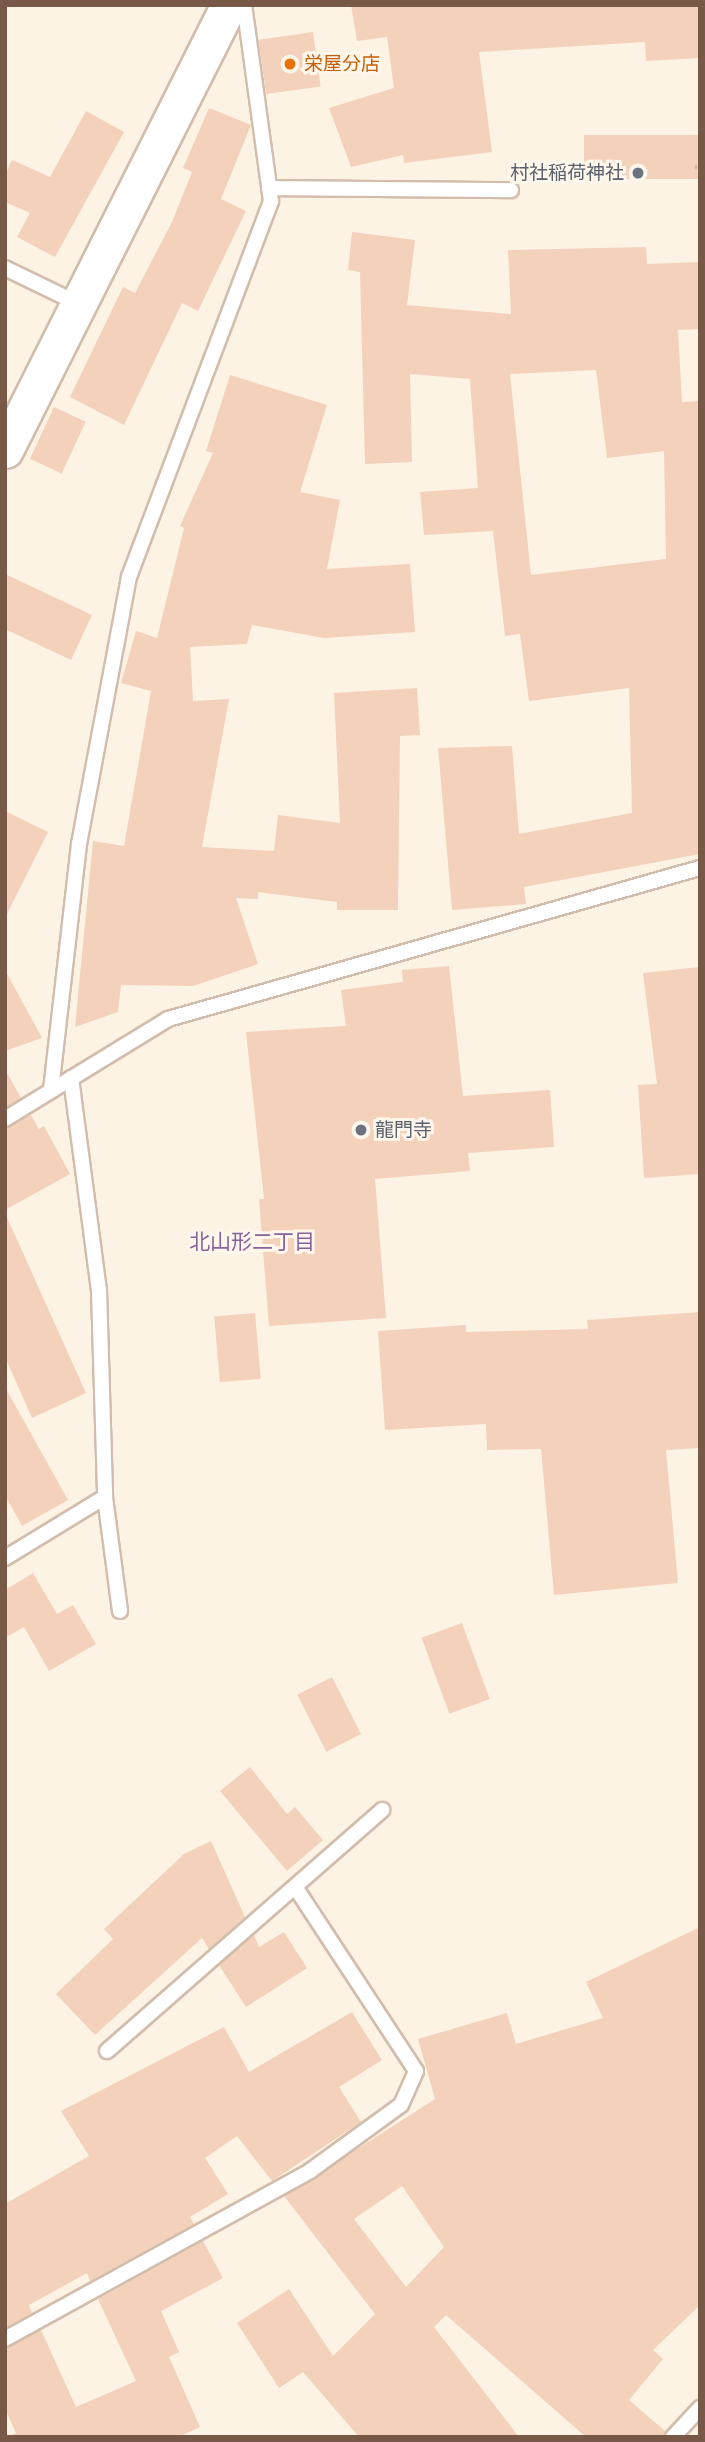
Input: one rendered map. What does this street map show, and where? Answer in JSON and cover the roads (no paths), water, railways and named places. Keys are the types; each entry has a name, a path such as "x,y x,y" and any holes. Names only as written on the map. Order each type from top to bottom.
{"street":[{"path":"5,450 81,305 229,5"}],"lane":[{"path":"51,1090 79,844 129,577 256,248 271,201 244,5"},
{"path":"269,188 510,190"},
{"path":"5,268 81,305"},
{"path":"5,1119 168,1019 700,868"},
{"path":"71,1078 99,1290 105,1497 120,1611"},
{"path":"5,1558 105,1497"},
{"path":"107,2051 382,1810"},
{"path":"5,2339 208,2232 310,2171 401,2105 416,2071 296,1888"},
{"path":"673,2437 700,2408"}],"place":[{"name":"栄屋分店","path":"290,64"},
{"name":"村社稲荷神社","path":"638,173"},
{"name":"龍門寺","path":"361,1130"}],"district":[{"name":"北山形二丁目","path":"252,1242"}]}
